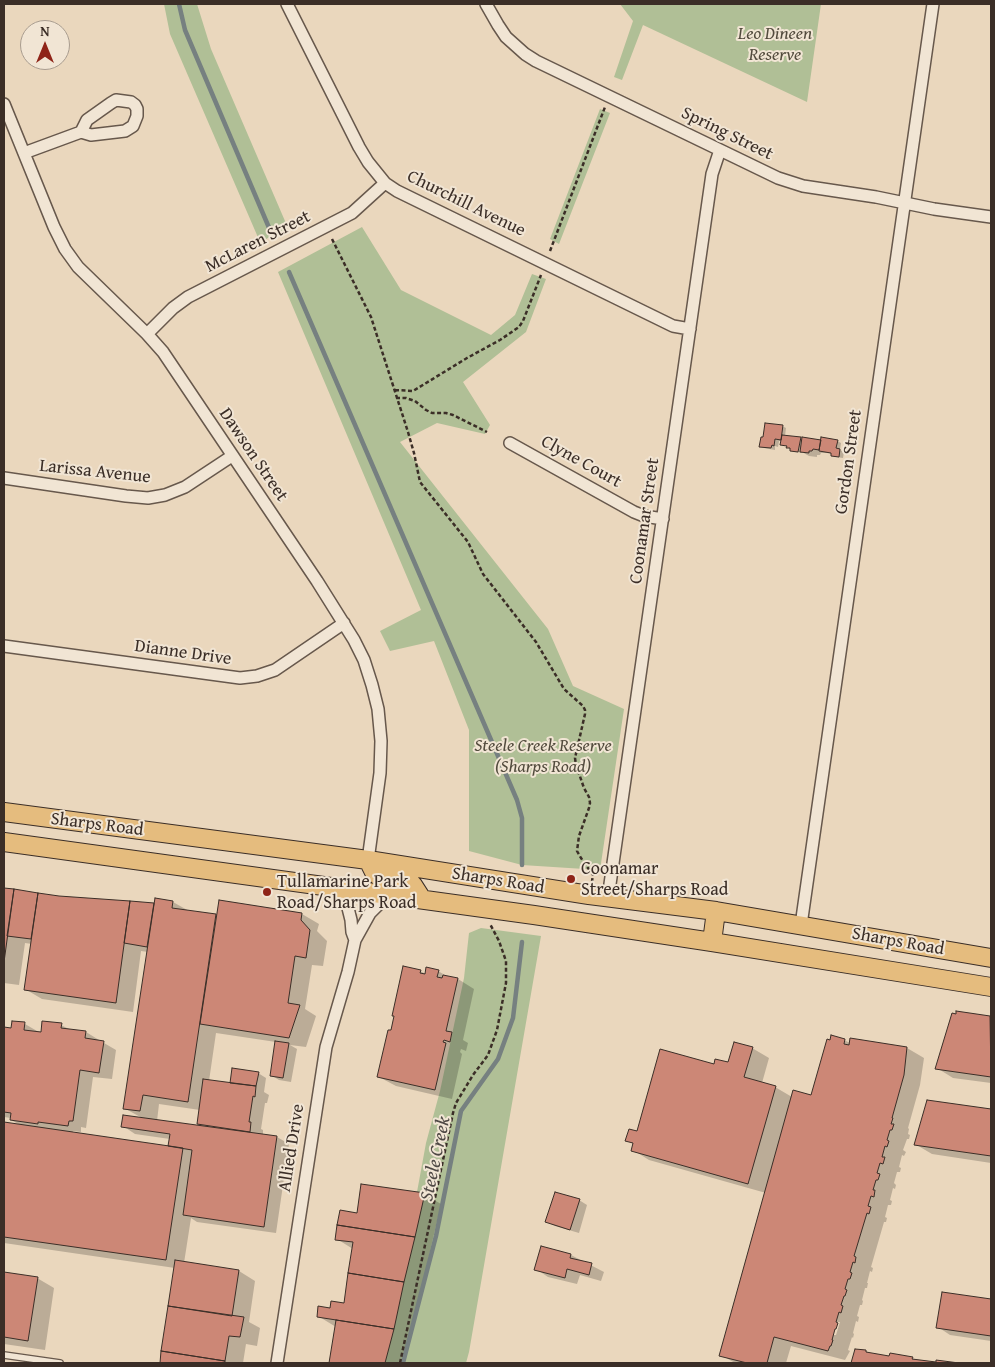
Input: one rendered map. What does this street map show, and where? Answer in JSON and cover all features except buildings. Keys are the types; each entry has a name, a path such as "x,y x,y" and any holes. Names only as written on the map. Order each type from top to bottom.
{"main road":[{"name":"Sharps Road","path":"4,812 368,860 608,898 801,925 991,958"},
{"name":"Sharps Road","path":"4,842 422,899 712,942 991,988"},
{"path":"368,860 374,872 383,880 413,885 422,899"},
{"path":"712,942 716,912"}],"street":[{"name":"Churchill Avenue","path":"287,4 359,146 368,162 386,183 397,191 673,326 690,329"},
{"name":"Spring Street","path":"486,4 506,37 536,61 792,183 991,217"},
{"name":"Gordon Street","path":"801,925 933,4"},
{"path":"24,153 81,132 92,135 125,130 132,126 137,116 137,108 131,102 116,100 87,120 81,132"},
{"name":"Dawson Street","path":"4,104 54,227 65,249 85,273 163,352 344,624 364,660 378,709 382,741 380,773 368,860"},
{"name":"Coonamar Street","path":"608,898 712,174 720,150"},
{"name":"McLaren Street","path":"147,334 173,308 188,297 352,213 386,183"},
{"name":"Clyne Court","path":"510,443 634,512 644,516 663,519"},
{"name":"Larissa Avenue","path":"4,478 148,498 165,495 185,487 232,456"},
{"name":"Dianne Drive","path":"4,646 240,678 257,676 275,670 344,624"},
{"name":"Allied Drive","path":"337,888 348,908 355,940"},
{"name":"Allied Drive","path":"277,1363 326,1047 348,972 355,940 370,913 388,895"}],"lane":[{"path":"4,1355 60,1363"}],"path":[{"path":"332,239 371,317 412,446 420,482 468,542 484,574 536,642 564,690 583,706 585,710 575,758 584,788 589,797 590,808 579,836 577,851 593,875 589,895"},
{"path":"396,398 406,398 415,401 432,413 453,415 487,432"},
{"path":"400,1363 453,1113 460,1096 488,1055 497,1030 506,983 506,961 499,941 481,908"}],"green space":[{"path":"164,4 197,4 211,49 288,228 260,242 170,34"},
{"name":"Leo Dineen Reserve","path":"620,4 821,4 807,102 643,25 622,80 614,77 633,21"},
{"path":"600,109 610,113 559,244 550,239"},
{"name":"Steele Creek Reserve (Sharps Road)","path":"362,227 401,290 491,335 515,315 532,274 546,279 526,332 463,382 490,425 485,434 437,423 400,442 548,629 573,686 624,709 600,870 522,865 469,851 469,730 434,641 390,651 380,631 421,610 278,272"},
{"path":"481,928 541,936 469,1352 466,1363 385,1363 424,1193 417,1192 426,1143 440,1091 464,978 469,933"}],"waterway":[{"path":"179,4 185,30 270,230"},
{"path":"289,272 517,800 522,818 522,865"},
{"name":"Steele Creek","path":"403,1363 436,1236 461,1111 498,1059 513,1018 522,942"}],"place":[{"name":"Coonamar Street/Sharps Road","path":"571,879"},
{"name":"Tullamarine Park Road/Sharps Road","path":"267,892"}]}
